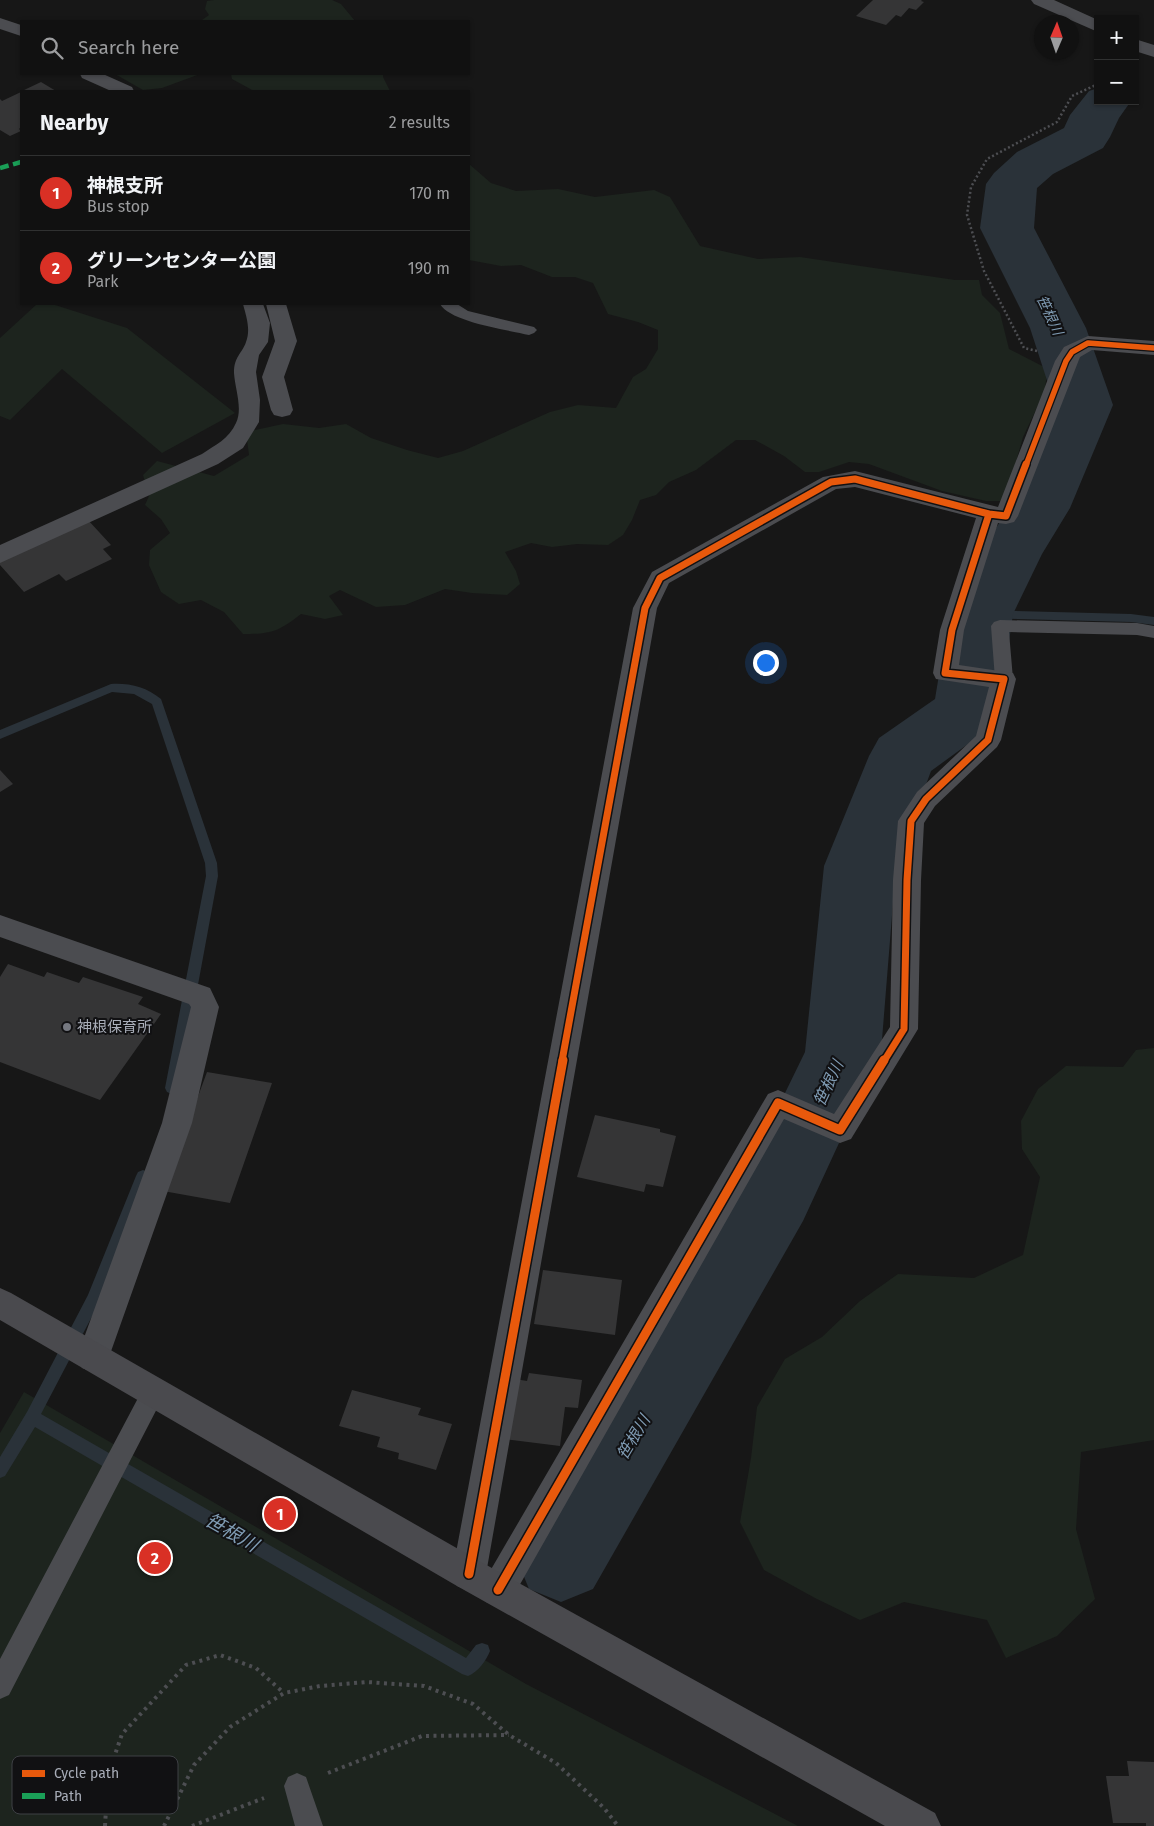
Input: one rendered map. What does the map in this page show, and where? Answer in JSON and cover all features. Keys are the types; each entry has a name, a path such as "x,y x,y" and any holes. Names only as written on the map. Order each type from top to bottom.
{"street":[{"path":"1040,0 1094,25"},
{"path":"0,23 20,31"},
{"path":"1139,46 1154,52"},
{"path":"91,75 123,90"},
{"path":"0,555 210,459 235,443 248,422 249,400 245,372 248,355 257,342 259,322 253,305"},
{"path":"276,305 286,340 274,377 282,410"},
{"path":"484,1582 645,608 660,578 831,482 855,479 989,514 1006,516 1066,361 1072,352 1088,343 1154,348"},
{"path":"484,1582 662,1302 778,1103 840,1130 904,1030 911,821 926,799 988,740 1004,679 945,673 952,630 989,514"},
{"path":"0,926 200,996 205,1007 177,1123 94,1357"},
{"path":"0,1303 484,1582 922,1826"}],"lane":[{"path":"449,305 463,314 529,330"},
{"path":"1004,679 1000,626 1154,632"},
{"path":"0,1686 154,1391"},
{"path":"297,1786 309,1826"}],"path":[{"path":"1066,361 1047,352 1024,348 984,271 967,215 970,187 987,159 1056,122 1072,96 1094,86"},
{"path":"114,1756 122,1734 186,1665 220,1655 256,1668 284,1693"},
{"path":"178,1798 194,1765 230,1727 284,1693 320,1686 367,1682 424,1686 473,1704 509,1735 556,1763 604,1808 618,1826"},
{"path":"192,1826 422,1736 509,1735"},
{"path":"164,1826 170,1814"}],"shaded area":[{"path":"332,0 341,4 354,20 202,20 209,15 205,9 207,1"},
{"path":"117,75 197,75 162,88 143,90"},
{"path":"231,75 383,75 390,90 252,90 232,79"},
{"path":"470,165 491,183 516,191 558,189 595,197 654,190 670,197 700,246 758,259 800,257 955,280 979,280 982,295 1000,313 1009,349 1048,369 1044,393 1023,437 1011,479 1001,501 986,501 942,491 869,464 849,462 819,472 805,472 784,456 755,440 736,440 696,470 669,482 656,495 640,500 632,520 623,535 608,545 577,544 552,547 531,543 505,552 516,571 520,584 507,595 445,589 405,605 376,607 340,590 329,596 343,615 325,619 301,614 274,631 243,634 224,612 201,600 179,604 161,592 149,565 150,550 170,533 161,519 145,505 149,496 143,475 157,461 214,476 249,455 246,432 283,424 319,428 346,424 371,438 438,458 463,451 550,412 578,405 616,408 633,377 646,369 658,349 658,330 638,322 608,314 593,283 575,277 552,277 521,265 501,266 470,260"},
{"path":"36,305 55,305 127,328 235,413 162,453 62,369 10,420 0,416 0,338"},
{"path":"1154,1048 1154,1440 1081,1452 1076,1529 1095,1599 1057,1636 1006,1658 987,1620 904,1602 860,1620 764,1570 740,1522 751,1458 757,1407 785,1359 822,1337 860,1301 898,1274 974,1278 1023,1255 1040,1177 1022,1149 1021,1121 1038,1089 1066,1066 1123,1067 1136,1050"},
{"path":"24,1392 526,1684 798,1826 0,1826 0,1433"}],"building":[{"path":"873,0 922,0 924,2 916,10 909,8 901,17 896,15 886,25 856,16"},
{"path":"41,82 54,90 24,90"},
{"path":"20,92 20,131 10,136 0,130 0,99 2,101"},
{"path":"88,520 111,545 103,549 112,559 66,581 59,574 24,592 0,565 0,562"},
{"path":"0,770 13,784 0,792"},
{"path":"8,964 44,977 47,972 79,983 83,977 143,997 138,1004 161,1014 100,1100 0,1062 0,977"},
{"path":"207,1072 272,1083 230,1203 163,1191"},
{"path":"595,1115 660,1129 660,1132 676,1136 663,1187 646,1184 644,1192 577,1177"},
{"path":"543,1270 622,1280 615,1335 534,1324"},
{"path":"529,1373 582,1380 578,1408 565,1407 560,1446 505,1439 515,1379 527,1381"},
{"path":"352,1390 421,1408 418,1415 452,1424 436,1470 398,1459 399,1453 377,1447 380,1437 339,1426"},
{"path":"1127,1761 1154,1762 1154,1826 1146,1826 1146,1823 1113,1823 1106,1776 1129,1776"}],"waterway":[{"name":"笹根川","path":"561,1557 775,1196 843,1052 860,866 903,756 966,711 981,614 1012,551 1040,508 1084,405 1058,328 1007,228 1012,184 1035,163 1085,137 1095,115 1103,105"},
{"name":"笹根川","path":"981,614 1131,618 1154,621"},
{"path":"0,735 111,688 136,690 157,702 211,863 212,876 172,1088"},
{"path":"32,1417 94,1298 143,1176"},
{"name":"笹根川","path":"0,1471 32,1417"},
{"name":"笹根川","path":"32,1417 468,1668 482,1651"}],"marked path":[{"path":"0,168 20,162"}],"cycle path":[{"path":"498,1590 778,1103 840,1130 904,1029 907,880 911,821 926,799 988,740 1004,679 945,673 952,630 989,514 1006,516 1066,361 1072,352 1088,343 1154,348"},
{"path":"469,1574 645,608 660,578 831,482 855,479 989,514"}],"place":[{"name":"神根保育所","path":"67,1027"},
{"name":"神根支所","path":"280,1514"},
{"name":"グリーンセンター公園","path":"155,1558"}]}
